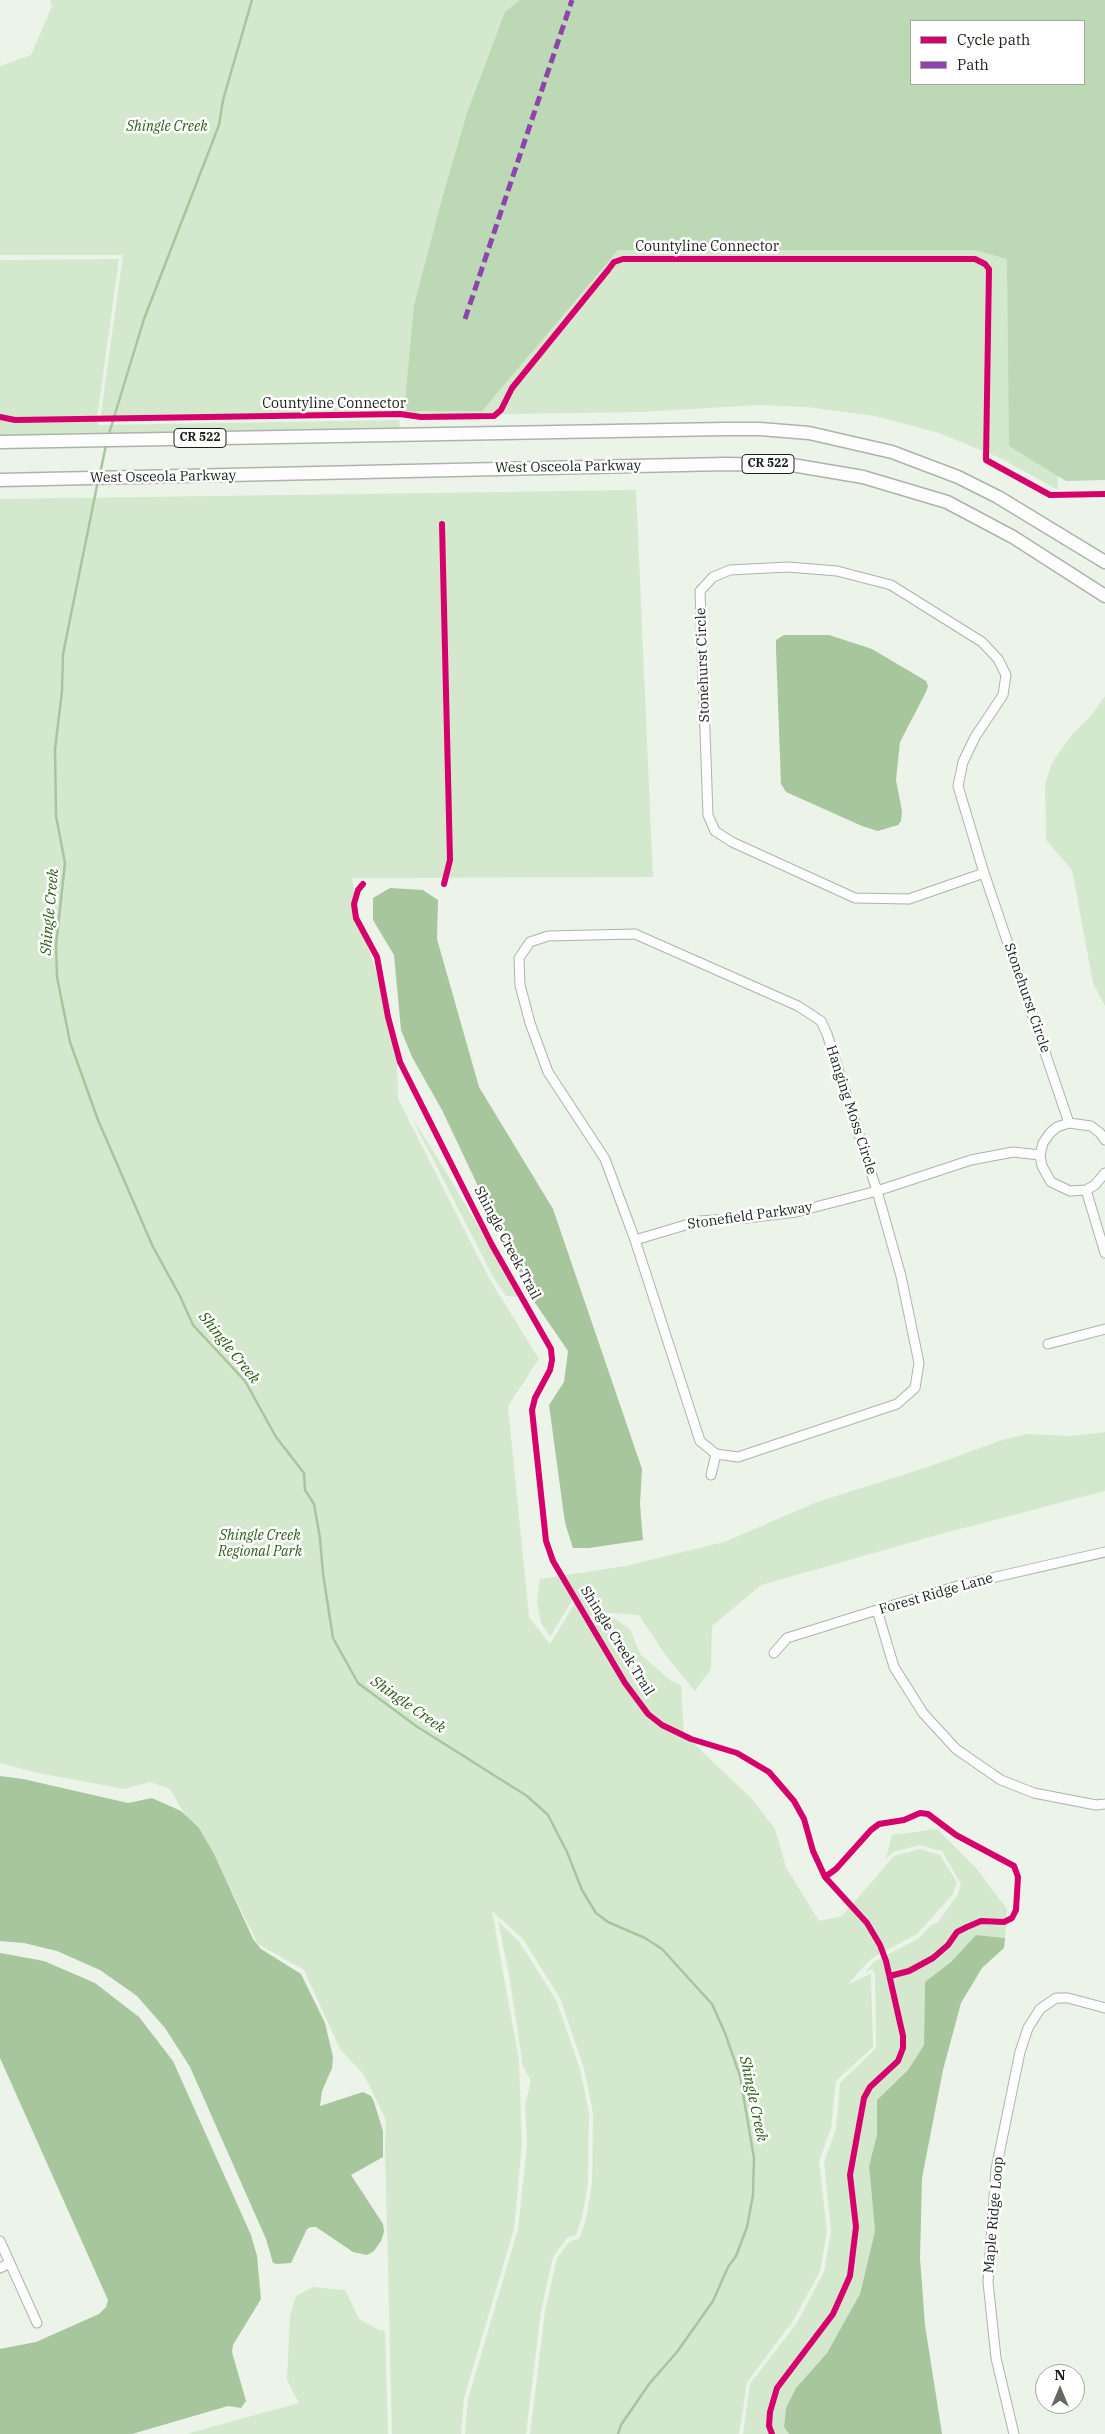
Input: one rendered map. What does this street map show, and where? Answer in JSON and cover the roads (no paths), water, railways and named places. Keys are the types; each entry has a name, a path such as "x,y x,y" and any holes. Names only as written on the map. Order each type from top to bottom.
{"main road":[{"name":"CR 522","path":"0,442 760,429 818,435 892,452 958,478 998,497 1105,562"},
{"name":"West Osceola Parkway","path":"0,480 758,464 826,469 906,488 947,502 1012,537 1105,596"}],"street":[{"name":"Stonehurst Circle","path":"984,873 909,899 855,898 714,831 708,815 700,590 714,577 730,570 788,567 837,571 891,585 982,642 998,659 1006,675 1003,695 975,737 963,762 958,786 984,873 1070,1123"},
{"name":"Hanging Moss Circle","path":"635,934 798,1006 821,1021 827,1034 877,1191 901,1276 919,1363 916,1388 897,1404 738,1457 716,1454 700,1441 635,1240 605,1159 548,1072 530,1023 520,985 519,958 530,942 548,936 635,934"},
{"path":"1105,1140 1091,1126 1070,1123 1057,1127 1050,1133 1043,1143 1040,1155 1042,1166 1051,1182 1070,1191 1086,1190 1094,1186 1105,1173"},
{"name":"Stonefield Parkway","path":"635,1240 699,1220 747,1218 796,1212 877,1191 971,1160 1013,1152 1040,1155"},
{"path":"1086,1190 1105,1252"},
{"path":"1048,1344 1105,1329"},
{"path":"711,1475 716,1454"},
{"name":"Forest Ridge Lane","path":"774,1653 787,1638 877,1610 961,1586 1105,1552"},
{"path":"877,1610 894,1667 923,1712 956,1749 1001,1780 1034,1793 1096,1805 1105,1804"},
{"name":"Maple Ridge Loop","path":"1014,2434 996,2358 988,2282 996,2169 1020,2052 1028,2028 1040,2009 1056,1998 1068,1998 1105,2008"},
{"path":"0,2241 37,2323"},
{"path":"0,2268 10,2263"}],"waterway":[{"name":"Shingle Creek","path":"108,437 144,319 219,125 223,100 252,0"},
{"name":"Shingle Creek","path":"100,474 106,445"},
{"name":"Shingle Creek","path":"98,481 63,654 62,691 55,749 56,816 65,863 56,945 57,977 70,1042 98,1120 153,1247 180,1296 193,1325 245,1381 276,1437 304,1473 305,1490 314,1504 320,1538 323,1574 333,1638 358,1683 416,1726 527,1796 548,1815 567,1852 582,1890 596,1913 608,1922 645,1938 662,1949 712,2004 725,2033 740,2076 754,2158 753,2195 747,2227 736,2256 728,2267 713,2301 677,2352 649,2384 621,2425 618,2434"}],"park label":[{"name":"Shingle Creek Regional Park","path":"260,1544"}]}
